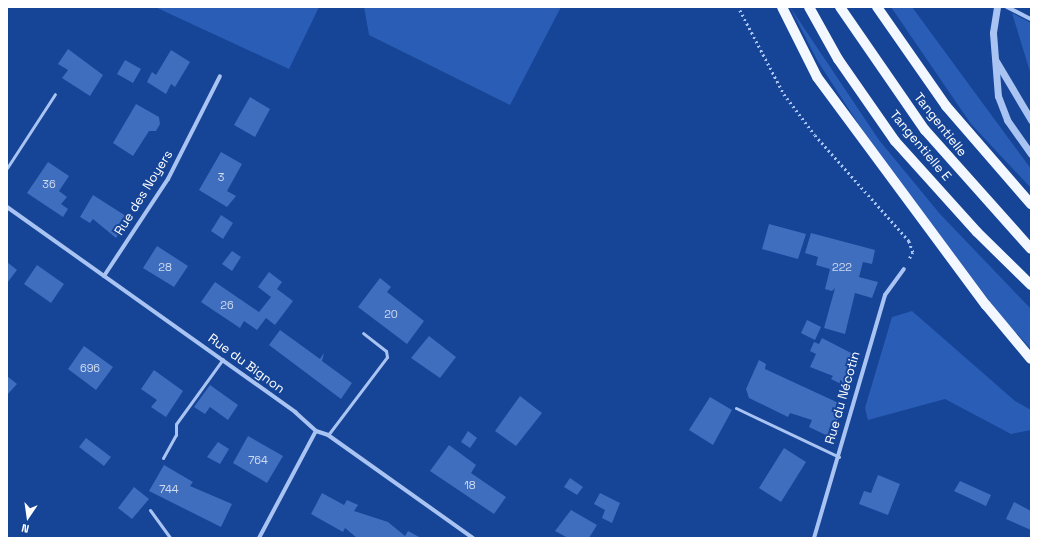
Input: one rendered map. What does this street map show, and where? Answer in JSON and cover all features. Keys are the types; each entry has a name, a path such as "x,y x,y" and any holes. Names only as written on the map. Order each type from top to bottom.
{"main road":[{"path":"782,7 817,77 986,305 1031,358"},
{"name":"Tangentielle E","path":"809,7 838,59 895,141 977,232 1031,285"},
{"name":"Tangentielle","path":"840,7 925,130 1031,249"},
{"path":"877,7 946,106 1031,204"}],"street":[{"path":"997,7 993,33 998,96 1007,120 1031,154"},
{"path":"1007,7 1031,20"},
{"path":"994,58 1031,120"},
{"name":"Rue des Noyers","path":"104,276 168,179 220,76"},
{"name":"Rue du Bignon","path":"7,207 223,359 316,431 328,435 473,538"},
{"name":"Rue du Nécotin","path":"814,538 839,457 885,295 904,269"},
{"path":"259,538 316,431"}],"lane":[{"path":"7,168 55,94"},
{"path":"328,435 387,357 386,351 363,333"},
{"path":"163,458 176,435 176,424 223,359"},
{"path":"736,408 839,457"},
{"path":"150,510 170,538"}],"path":[{"path":"740,10 784,94 819,140 909,241 913,252 904,269"}],"shaded area":[{"path":"155,7 319,7 289,69"},
{"path":"364,7 561,7 510,105 369,35"},
{"path":"790,7 879,140 940,214 1031,309 1031,349 1000,315 872,145 817,60"},
{"path":"891,7 912,7 1031,169 1031,188 971,124"},
{"path":"1012,13 1031,23 1031,75"},
{"path":"912,311 1015,401 1031,410 1031,430 1011,434 945,399 868,420 865,408 892,317"}],"building":[{"path":"68,49 103,75 90,96 62,78 68,70 58,64"},
{"path":"171,50 190,62 175,87 171,84 166,94 147,82 152,72 156,75"},
{"path":"125,60 141,69 133,83 117,74"},
{"path":"250,97 270,109 255,137 234,125"},
{"path":"136,104 159,117 160,124 156,131 149,131 133,156 113,143"},
{"path":"221,152 242,164 227,191 236,196 227,207 199,190"},
{"path":"48,162 69,176 59,191 67,197 61,204 68,209 63,217 27,193"},
{"path":"93,195 129,218 116,238 93,219 90,223 80,217"},
{"path":"221,215 233,223 223,239 211,231"},
{"path":"769,224 806,234 798,259 762,249"},
{"path":"811,233 875,250 872,264 863,262 859,277 878,282 872,298 855,293 845,334 824,328 835,288 832,291 825,289 830,269 816,265 818,257 805,253"},
{"path":"157,246 188,266 174,287 143,268"},
{"path":"232,251 241,257 232,271 222,264"},
{"path":"7,262 17,270 7,283"},
{"path":"37,265 64,284 51,303 24,284"},
{"path":"269,272 282,282 277,289 293,301 275,325 266,318 257,330 244,321 240,328 201,302 215,282 259,312 271,297 258,287"},
{"path":"380,278 391,287 387,292 424,321 407,344 358,307"},
{"path":"807,320 821,327 815,340 801,333"},
{"path":"280,330 320,359 324,353 322,361 352,383 341,399 269,345"},
{"path":"429,336 456,357 440,378 411,358"},
{"path":"822,338 855,355 847,387 831,379 833,376 810,367 816,354 810,351 814,342 819,344"},
{"path":"84,346 113,367 96,390 68,369"},
{"path":"759,360 766,364 765,369 843,405 835,429 831,428 828,436 809,427 812,420 790,413 788,417 749,398 746,389"},
{"path":"154,370 183,391 166,417 151,407 157,400 141,389"},
{"path":"7,376 17,384 7,395"},
{"path":"210,385 238,405 228,420 210,407 205,414 194,407"},
{"path":"520,396 542,413 516,446 495,431"},
{"path":"710,397 732,410 713,445 689,430"},
{"path":"468,431 477,438 470,448 461,442"},
{"path":"248,436 283,456 267,483 233,463"},
{"path":"86,438 111,457 104,466 79,447"},
{"path":"218,442 229,449 220,464 207,457"},
{"path":"449,445 476,465 471,473 506,497 494,514 430,471"},
{"path":"784,448 806,462 781,502 759,488"},
{"path":"164,465 193,482 190,486 232,504 221,527 149,491"},
{"path":"878,475 900,484 888,515 859,504 864,491 871,493"},
{"path":"570,478 583,487 577,495 564,487"},
{"path":"960,481 991,495 986,506 954,491"},
{"path":"134,487 149,499 132,519 118,508"},
{"path":"322,493 344,505 347,500 358,505 354,511 388,522 405,536 408,531 421,538 357,538 345,528 343,532 311,514"},
{"path":"600,493 620,503 612,523 602,518 605,510 594,504"},
{"path":"1014,502 1031,511 1031,530 1006,519"},
{"path":"571,510 597,525 589,538 568,538 555,531"}]}
